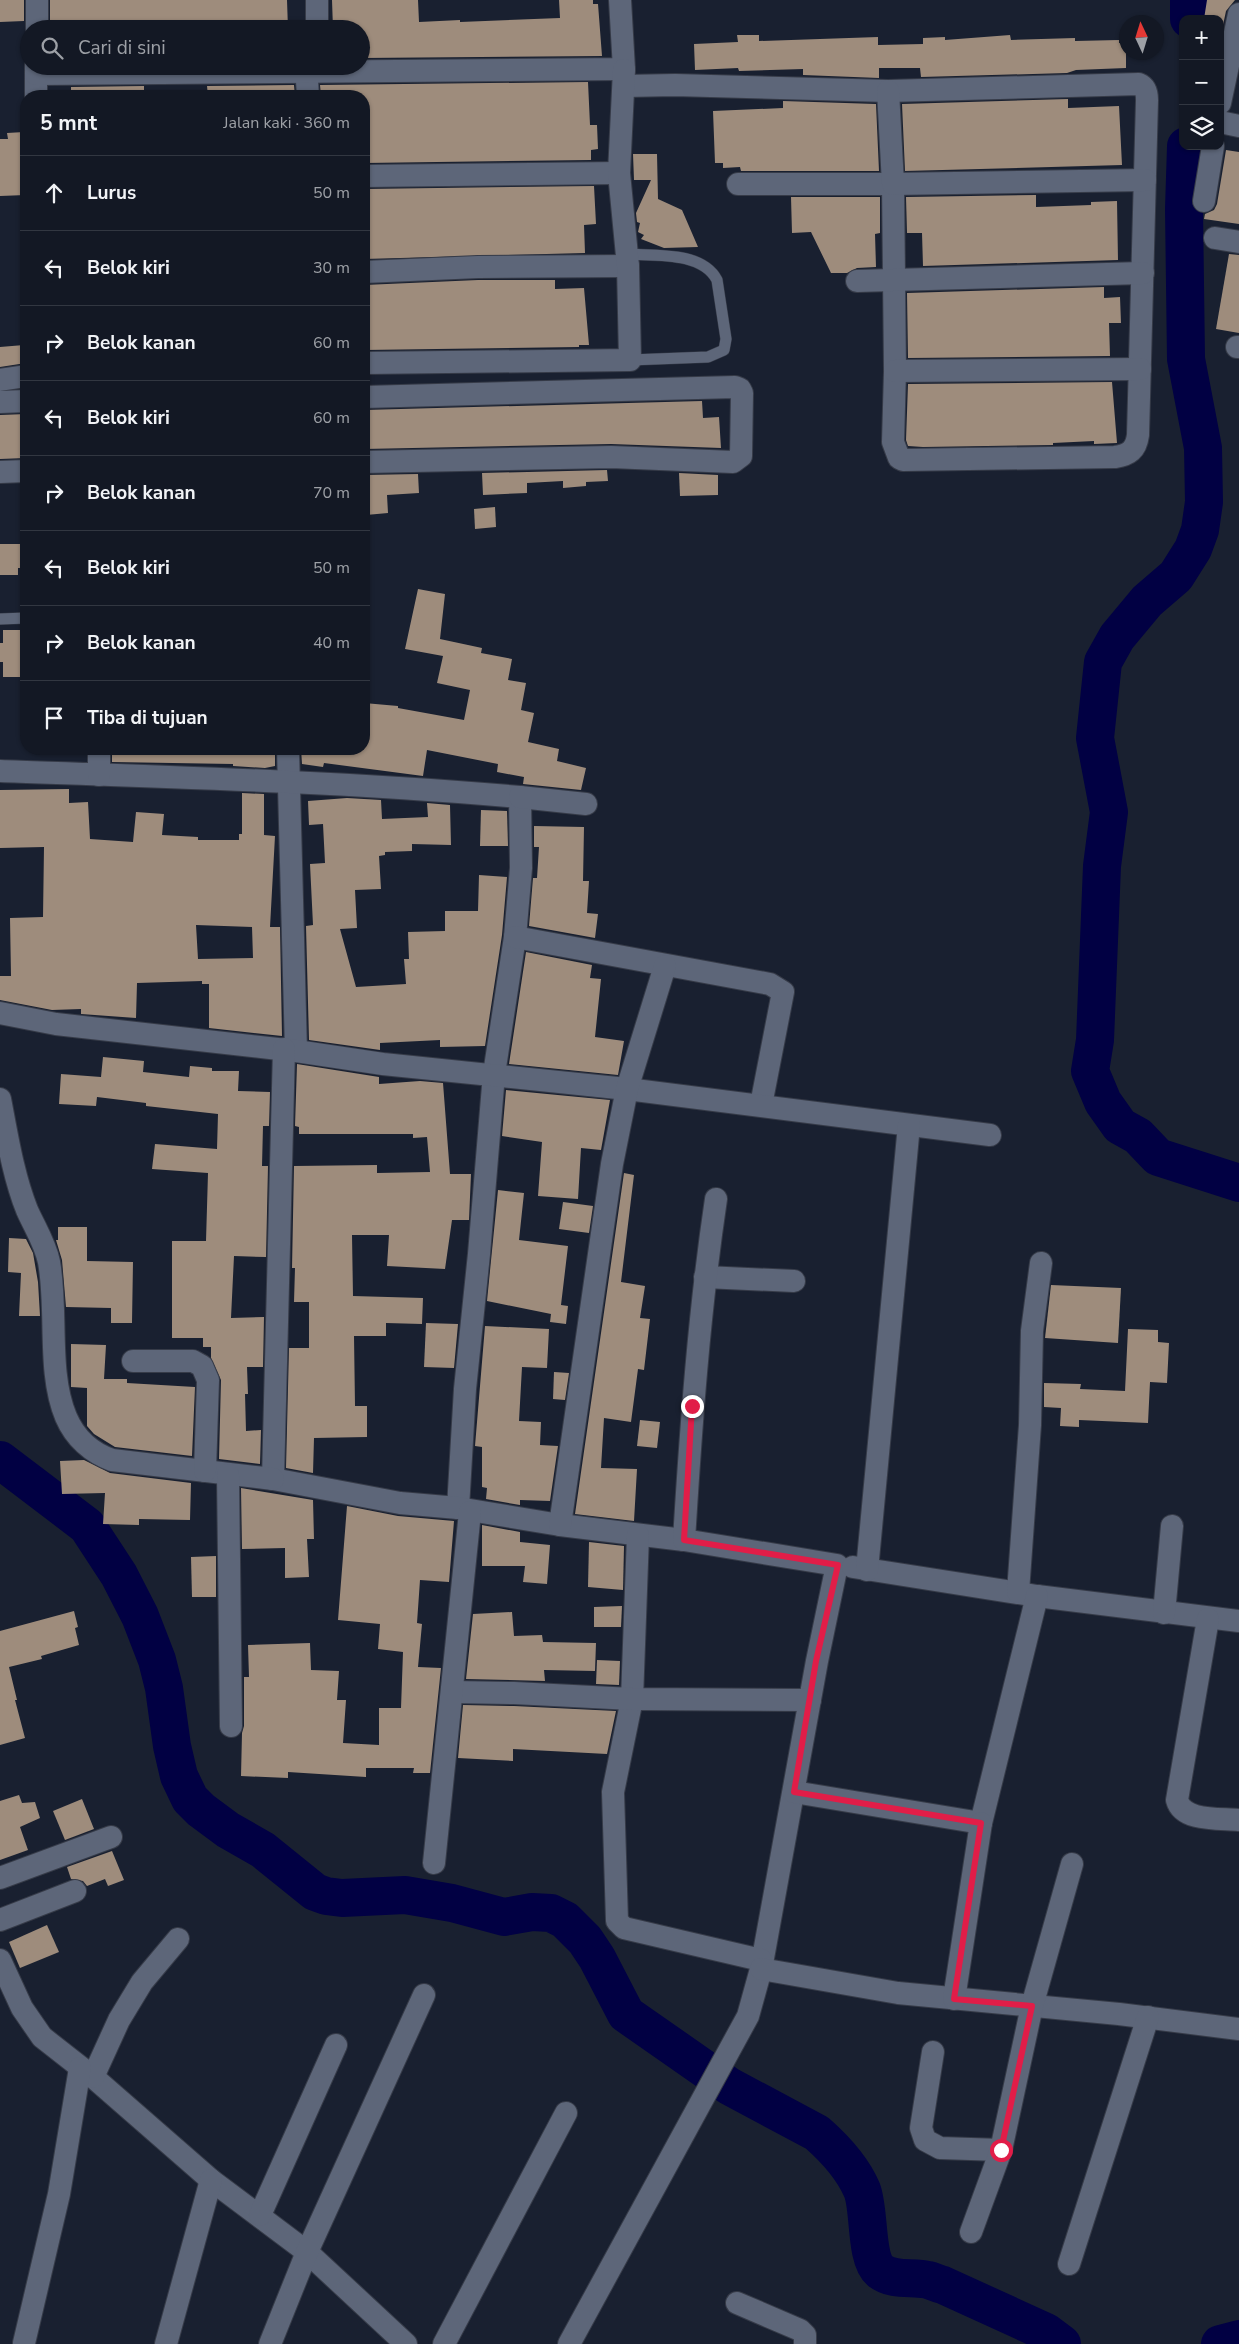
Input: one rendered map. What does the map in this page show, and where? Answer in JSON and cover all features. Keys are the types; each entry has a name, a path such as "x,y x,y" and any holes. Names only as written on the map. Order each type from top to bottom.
{"street":[{"path":"37,0 37,20"},
{"path":"306,0 306,20"},
{"path":"316,20 317,0"},
{"path":"370,362 630,360 627,260 619,173 630,80 620,0"},
{"path":"1224,84 1239,14"},
{"path":"36,75 36,90"},
{"path":"232,75 630,80 674,85 888,91 1141,85 1147,95 1140,369 1137,442 1135,448 1128,454 1115,457 903,460 896,454 893,442 895,278 893,184 888,91"},
{"path":"1224,123 1239,126"},
{"path":"1204,201 1212,150"},
{"path":"370,176 619,173"},
{"path":"738,184 893,184 1145,180"},
{"path":"1215,238 1239,242"},
{"path":"370,272 627,260"},
{"path":"856,281 895,278 1142,274"},
{"path":"895,372 1140,369"},
{"path":"0,380 20,377"},
{"path":"370,397 735,387 740,388 742,393 741,456 733,462 611,457 370,462"},
{"path":"0,402 20,401"},
{"path":"0,472 20,471"},
{"path":"99,755 99,775"},
{"path":"273,1479 290,1050 291,782 289,755"},
{"path":"0,771 291,782 476,792 586,804"},
{"path":"434,1863 453,1692 464,1510 466,1389 480,1254 494,1074 515,937 520,868 520,796"},
{"path":"515,937 770,984 783,992 761,1105"},
{"path":"560,1525 612,1164 627,1089 665,966"},
{"path":"0,1013 56,1024 290,1050 382,1064 627,1089 990,1135"},
{"path":"0,1099 21,1190 28,1210 45,1245 53,1290 58,1384 66,1418 73,1431 98,1455 112,1460 273,1479 400,1503 684,1540 1027,1594 1208,1619 1239,1621"},
{"path":"867,1570 909,1125"},
{"path":"684,1540 692,1406 705,1277 716,1199"},
{"path":"954,1999 981,1823 1027,1594 1032,1331 1041,1263"},
{"path":"705,1277 794,1281"},
{"path":"133,1361 193,1361 202,1366 208,1380 205,1471"},
{"path":"228,1475 231,1726"},
{"path":"1164,1613 1172,1526"},
{"path":"638,1535 632,1699 613,1792 617,1920 624,1928 761,1964 898,1993 1148,2017 1239,2029"},
{"path":"568,2344 748,2016 761,1964 810,1700 838,1565"},
{"path":"1208,1619 1177,1800 1178,1806 1189,1814 1239,1820"},
{"path":"453,1692 514,1692 632,1699 810,1700"},
{"path":"794,1792 981,1823"},
{"path":"0,1878 111,1837"},
{"path":"971,2232 1001,2150 1032,2006 1072,1864"},
{"path":"0,1920 75,1890"},
{"path":"24,2343 87,2072 142,1982 178,1939"},
{"path":"0,1960 8,1999 42,2037 87,2072 211,2180 307,2252 395,2340"},
{"path":"270,2344 307,2252 424,1995"},
{"path":"1069,2264 1148,2017"},
{"path":"260,2215 336,2045"},
{"path":"933,2052 922,2128 925,2140 940,2148 1001,2150"},
{"path":"444,2344 566,2113"},
{"path":"166,2344 211,2180"},
{"path":"737,2303 800,2330 805,2335 805,2344"}],"lane":[{"path":"627,260 697,262 712,272 716,280 726,339 724,350 708,357 630,360"},
{"path":"0,619 20,618"}],"building":[{"path":"0,0 24,0 24,20 0,22"},
{"path":"50,0 287,0 288,20 50,20"},
{"path":"332,0 418,0 419,22 460,20 460,22 560,18 559,0 593,0 593,4 598,4 602,56 370,58 370,20 333,20"},
{"path":"1207,0 1235,0 1226,11 1224,20 1224,15 1205,15"},
{"path":"737,35 759,35 759,41 878,37 878,45 923,44 923,38 945,37 945,40 1010,35 1011,40 1075,38 1075,41 1119,40 1119,60 1126,60 1126,68 1076,70 1067,73 921,77 920,68 879,68 879,78 803,75 803,69 739,71 738,68 695,70 694,44 738,42"},
{"path":"588,82 590,125 597,125 598,149 591,150 591,160 370,163 370,90 320,90 320,85"},
{"path":"294,85 294,90 207,90 207,86"},
{"path":"144,86 144,90 71,90 71,87"},
{"path":"1068,99 1068,108 1119,106 1122,165 905,171 902,104"},
{"path":"783,101 876,104 879,171 741,171 740,167 723,168 723,163 715,163 713,111 783,108"},
{"path":"20,132 20,195 0,196 0,139 8,139 7,133"},
{"path":"1226,150 1239,152 1239,224 1204,219 1205,214 1214,210 1217,204"},
{"path":"633,154 657,154 658,199 682,210 698,247 664,248 641,239 644,235 638,232 640,223 637,222 636,213 651,180 634,180"},
{"path":"594,186 596,224 584,225 585,253 370,259 370,189"},
{"path":"1036,195 1036,207 1091,205 1091,202 1117,201 1118,260 923,266 922,233 907,233 906,197"},
{"path":"791,197 880,197 880,233 875,234 876,267 857,268 847,273 831,273 811,232 792,233"},
{"path":"1229,254 1239,255 1239,333 1216,329"},
{"path":"478,280 555,280 555,289 584,288 589,345 579,345 579,347 370,350 370,285"},
{"path":"1104,287 1104,298 1120,297 1121,323 1109,323 1110,356 908,358 907,293"},
{"path":"20,345 20,364 0,367 0,347"},
{"path":"1112,382 1117,443 1094,444 1094,441 1053,443 1053,445 923,447 908,446 906,440 908,384"},
{"path":"702,401 703,418 719,417 721,448 611,444 370,449 370,410"},
{"path":"20,414 20,458 0,459 0,415"},
{"path":"607,470 608,481 586,482 586,486 563,488 563,481 527,483 527,493 483,495 482,473"},
{"path":"679,473 718,475 718,495 680,496"},
{"path":"418,474 419,493 387,495 388,513 370,515 370,475"},
{"path":"495,507 496,527 475,529 474,509"},
{"path":"0,544 20,544 20,568 18,568 18,575 0,575"},
{"path":"418,589 445,594 440,639 482,648 481,653 512,659 508,680 526,683 521,710 534,713 528,742 559,749 557,761 586,768 581,790 523,784 524,777 497,772 498,764 427,750 423,776 324,763 323,767 302,764 301,755 370,755 370,704 398,706 398,708 464,720 470,690 437,683 443,656 405,649"},
{"path":"3,630 20,630 20,677 3,677 3,662 0,662 0,643 3,643"},
{"path":"112,755 275,755 275,766 265,768 233,766 233,764 112,762"},
{"path":"69,789 69,803 88,802 90,839 133,842 136,812 164,814 162,835 198,837 198,840 239,840 239,834 242,834 242,793 264,794 264,835 275,836 270,927 280,927 282,1036 209,1028 209,984 202,984 202,981 137,983 136,1018 81,1014 81,1009 52,1010 0,1000 0,976 11,976 10,918 43,917 44,847 0,848 0,790","holes":["196,925 252,927 253,958 198,959"]},
{"path":"347,798 381,800 382,819 428,817 427,803 450,805 451,845 412,844 412,851 385,852 385,855 379,856 381,889 355,890 357,928 340,929 356,987 406,984 404,959 409,959 408,932 445,931 445,911 478,911 479,875 507,877 502,935 485,1046 440,1047 440,1040 380,1043 380,1050 309,1040 306,926 313,925 310,864 325,863 323,824 309,825 308,801"},
{"path":"481,810 507,811 508,846 480,846"},
{"path":"534,826 584,827 583,881 589,881 587,913 598,914 595,938 529,926 533,878 537,878 539,847 534,847"},
{"path":"526,952 592,965 590,978 601,979 595,1037 624,1041 618,1075 509,1064"},
{"path":"103,1057 144,1061 143,1072 189,1077 190,1066 212,1068 212,1071 239,1071 238,1091 270,1092 269,1126 263,1126 262,1166 268,1166 266,1257 234,1256 231,1318 264,1317 263,1367 247,1367 248,1394 245,1394 246,1431 261,1430 260,1464 219,1459 221,1380 211,1358 211,1347 203,1347 203,1338 172,1338 172,1241 206,1241 208,1173 152,1169 155,1144 217,1149 218,1114 146,1106 146,1103 97,1097 96,1106 59,1104 61,1074 101,1077"},
{"path":"297,1064 379,1077 379,1084 420,1081 443,1083 450,1174 471,1174 469,1220 452,1220 445,1269 387,1266 389,1235 352,1235 353,1296 423,1298 422,1324 386,1323 386,1336 354,1336 355,1406 367,1406 367,1437 314,1438 313,1473 286,1468 289,1348 309,1348 309,1302 294,1302 295,1268 292,1268 294,1166 377,1165 377,1173 430,1172 427,1137 413,1138 413,1134 299,1134 299,1127 295,1126"},
{"path":"506,1090 610,1100 601,1150 581,1148 578,1199 538,1196 542,1142 502,1136"},
{"path":"624,1173 634,1175 621,1282 645,1286 640,1318 650,1319 644,1370 638,1369 631,1422 604,1418 601,1468 637,1469 634,1521 575,1514"},
{"path":"498,1190 524,1193 519,1240 568,1246 561,1305 568,1306 566,1324 550,1322 551,1314 487,1301"},
{"path":"563,1202 593,1206 589,1233 559,1229"},
{"path":"58,1227 87,1227 87,1261 133,1262 132,1323 111,1323 111,1308 66,1307 62,1260 56,1240 58,1240"},
{"path":"9,1238 26,1239 33,1253 38,1282 40,1316 19,1316 21,1273 8,1272"},
{"path":"1051,1285 1121,1288 1118,1343 1045,1338"},
{"path":"426,1323 458,1324 454,1368 424,1367"},
{"path":"485,1326 549,1329 547,1368 522,1367 519,1421 541,1422 540,1445 558,1446 550,1501 520,1500 520,1505 486,1499 487,1488 482,1487 482,1447 475,1446"},
{"path":"1128,1329 1158,1330 1158,1342 1169,1343 1167,1383 1150,1382 1148,1423 1079,1420 1079,1427 1060,1426 1061,1408 1044,1407 1044,1383 1081,1384 1080,1389 1125,1391"},
{"path":"71,1344 106,1345 104,1379 127,1379 127,1383 195,1387 192,1456 115,1447 94,1434 87,1426 87,1388 71,1387"},
{"path":"554,1372 569,1373 565,1400 553,1399"},
{"path":"640,1420 660,1422 657,1448 637,1446"},
{"path":"84,1460 110,1473 191,1483 190,1520 139,1519 139,1525 103,1524 105,1493 62,1494 60,1461"},
{"path":"241,1488 313,1500 314,1539 307,1539 309,1577 285,1578 285,1548 242,1549"},
{"path":"347,1506 398,1516 454,1521 449,1582 420,1580 417,1623 422,1624 418,1667 441,1668 430,1773 413,1773 414,1768 366,1768 366,1777 288,1772 288,1778 241,1776 244,1677 249,1677 248,1645 310,1643 311,1670 339,1671 337,1700 346,1700 343,1743 379,1745 379,1708 401,1708 403,1652 378,1649 380,1624 338,1620"},
{"path":"482,1525 520,1532 520,1542 550,1545 547,1584 523,1582 525,1566 482,1566"},
{"path":"589,1542 624,1546 623,1590 588,1587"},
{"path":"216,1556 216,1597 192,1597 191,1557"},
{"path":"622,1606 621,1627 594,1627 594,1607"},
{"path":"74,1611 78,1627 75,1628 79,1645 41,1656 42,1659 9,1667 25,1738 0,1745 0,1631"},
{"path":"512,1612 514,1636 542,1635 543,1642 596,1643 595,1671 544,1670 545,1681 466,1679 473,1614"},
{"path":"597,1660 620,1661 619,1685 596,1684"},
{"path":"463,1705 616,1711 607,1754 513,1749 513,1761 458,1758"},
{"path":"19,1795 22,1803 35,1802 40,1818 20,1827 28,1850 0,1860 0,1801"},
{"path":"82,1799 94,1829 65,1840 53,1811"},
{"path":"112,1851 124,1880 108,1886 105,1879 87,1886 83,1881 71,1879 67,1867"},
{"path":"47,1925 59,1952 20,1968 9,1942"}],"waterway":[{"path":"1189,0 1189,15"},
{"path":"1186,150 1184,209 1186,359 1203,448 1204,502 1200,530 1193,549 1176,576 1147,601 1117,637 1103,662 1095,738 1109,812 1102,866 1095,1040 1090,1071 1103,1102 1120,1126 1138,1136 1158,1157 1239,1183"},
{"path":"0,1460 87,1526 119,1575 140,1616 157,1660 164,1688 172,1746 179,1776 190,1799 201,1810 228,1830 263,1850 315,1892 326,1896 342,1898 405,1895 452,1903 504,1917 532,1912 551,1913 565,1920 585,1940 597,1958 626,2014 729,2086 817,2133 836,2152 854,2174 862,2190 872,2256 875,2265 880,2271 891,2276 930,2280 943,2285 1046,2332 1062,2344"},
{"path":"1220,2344 1239,2339"}],"route":[{"path":"692,1406 684,1540 838,1565 816,1661 794,1792 981,1823 954,1999 1032,2006 1001,2150"}]}
